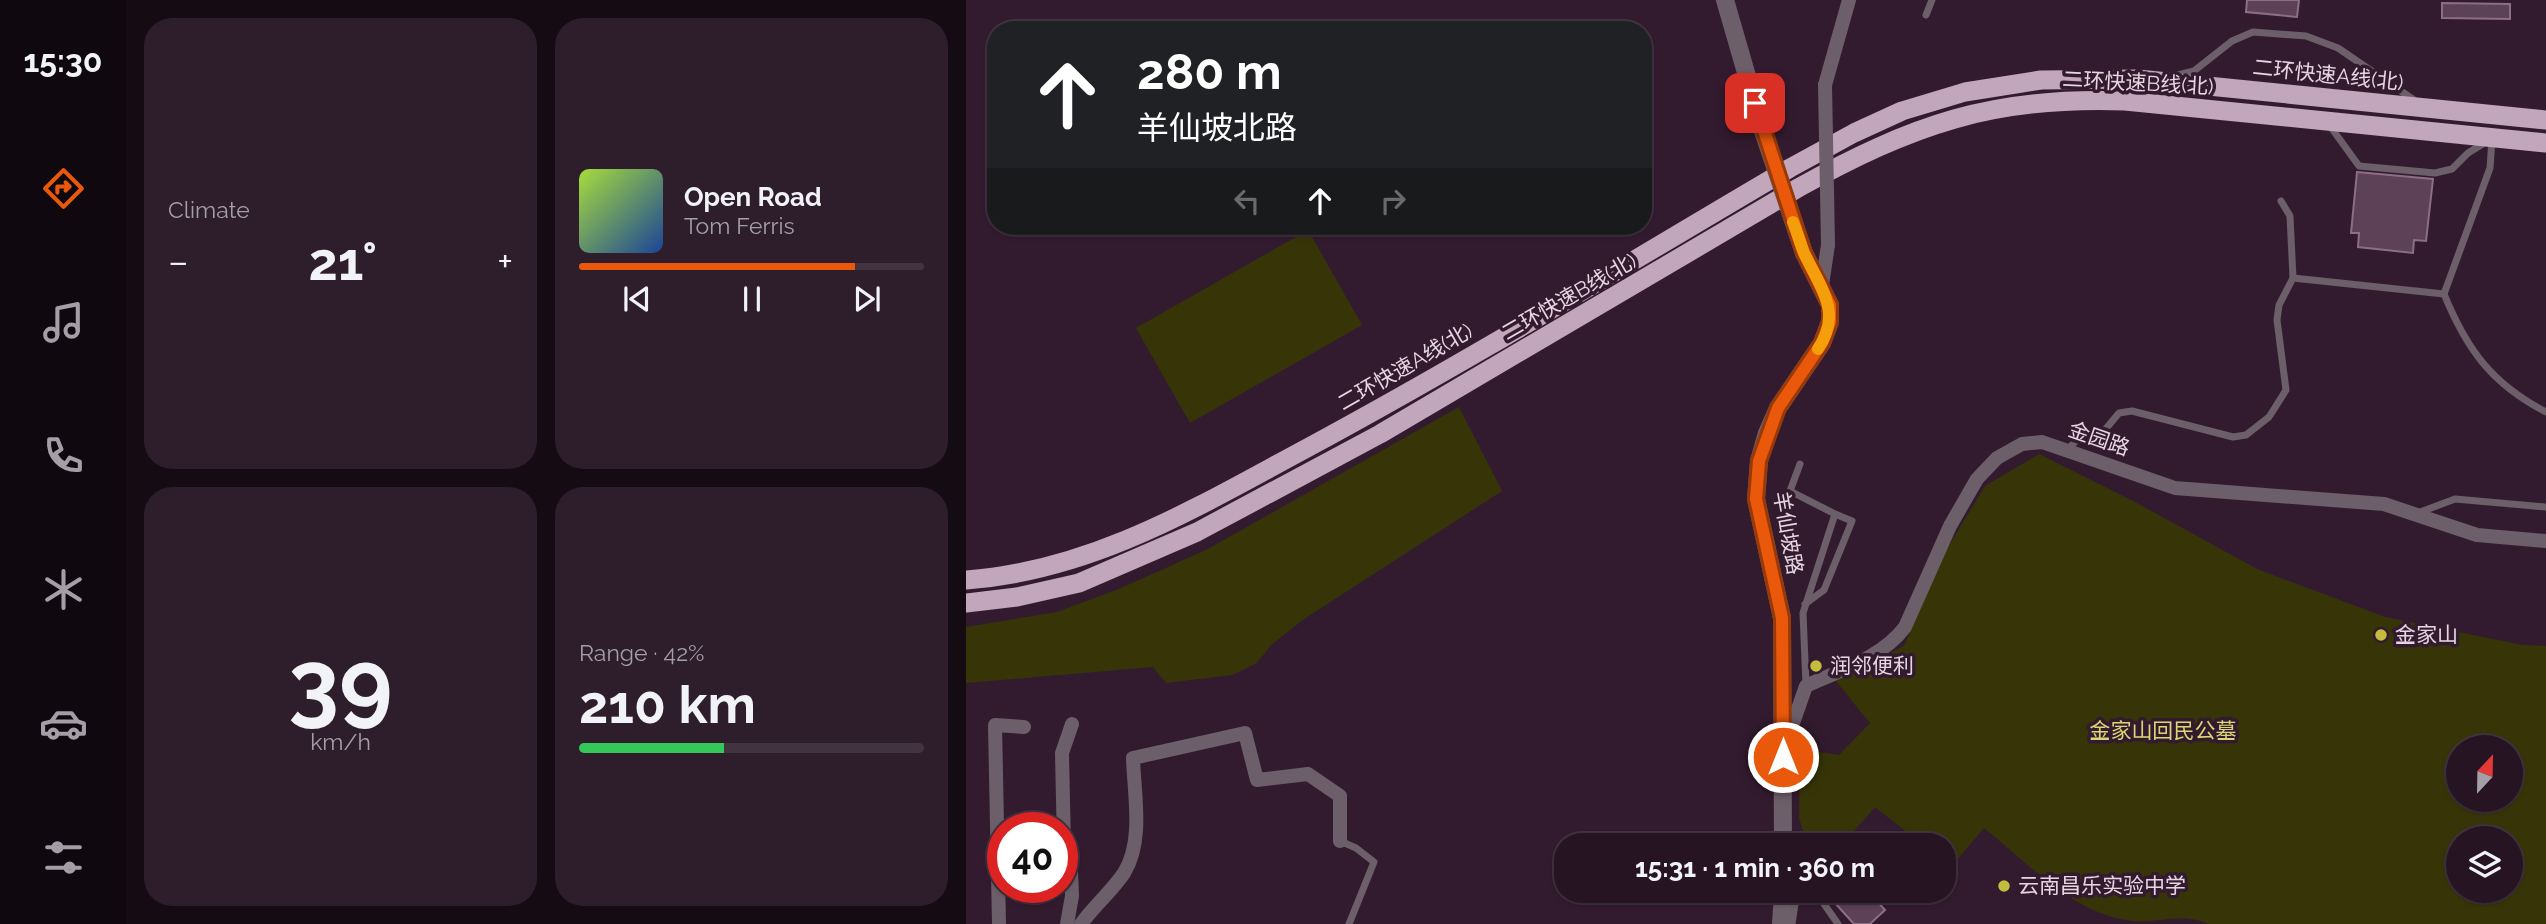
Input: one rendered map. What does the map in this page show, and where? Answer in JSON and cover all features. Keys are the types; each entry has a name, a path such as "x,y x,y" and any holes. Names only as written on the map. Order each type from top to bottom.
{"highway":[{"name":"二环快速A线(北)","path":"966,580 1014,575 1073,561 1187,512 1369,415 1854,133 1902,111 1965,92 2003,85 2087,78 2156,80 2546,120"},
{"name":"二环快速B线(北)","path":"966,603 1017,597 1079,583 1109,573 1197,532 1380,434 1798,188 1861,153 1916,130 2012,106 2092,100 2156,103 2546,143"}],"street":[{"name":"羊仙坡路","path":"1725,0 1762,128 1804,253 1830,305 1830,322 1822,343 1778,408 1759,461 1756,499 1782,618 1785,833"},
{"path":"1822,285 1828,245 1825,85 1849,0"},
{"name":"金园路","path":"1806,686 1876,653 1895,640 1905,627 1950,526 1977,479 1997,457 2022,444 2042,442 2068,449 2175,488 2384,503 2476,534 2546,541"},
{"path":"1783,732 1792,726 1806,686"},
{"path":"1067,924 1072,896 1071,872 1063,839 1062,753 1072,724"},
{"path":"999,924 995,725 1024,727"},
{"path":"1081,924 1123,874 1130,860 1135,842 1133,758 1245,733 1257,780 1308,774 1340,796 1340,841"},
{"path":"1781,924 1782,903"}],"lane":[{"path":"1926,15 1932,0"},
{"path":"2156,80 2194,71 2232,41 2253,32 2306,36 2338,48 2410,99 2434,109"},
{"path":"2314,119 2329,125 2340,136 2347,153 2359,166 2435,173 2452,170 2468,153 2492,138"},
{"path":"2492,138 2490,168 2444,294 2456,324 2476,357 2517,397 2546,412"},
{"path":"2068,449 2079,438 2099,437 2119,413 2132,411 2233,437 2246,435 2269,417 2286,390 2277,320 2279,305 2293,278 2290,216 2281,201"},
{"path":"2293,278 2444,294"},
{"path":"1800,464 1790,491 1852,521 1824,590 1804,605"},
{"path":"2415,514 2455,499 2546,506"},
{"path":"1806,686 1804,605 1835,514"},
{"path":"1340,841 1356,848 1374,862 1349,924"},
{"path":"1792,924 1795,903"},
{"path":"1823,903 1838,924"}],"green space":[{"path":"1299,235 1311,235 1362,325 1190,423 1136,328"},
{"path":"1459,407 1502,491 1304,619 1271,645 1257,663 1232,675 1166,683 1153,667 966,683 966,627 1057,612 1119,589 1208,549"},
{"name":"金家山回民公墓","path":"2039,454 2135,502 2259,570 2385,617 2522,645 2546,646 2546,924 2209,924 2180,918 2134,921 2112,917 2072,899 1984,828 1956,861 1956,833 1908,833 1875,807 1852,833 1803,831 1799,818 1800,749 1839,755 1870,723 1835,680 1904,646 1942,557 1985,486"}],"building":[{"path":"2247,0 2299,0 2297,17 2246,12"},
{"path":"2442,3 2510,4 2510,19 2442,18"},
{"path":"2357,172 2433,179 2426,241 2414,240 2413,253 2358,247 2359,233 2351,233"},
{"path":"1835,903 1879,903 1885,910 1870,924 1854,924"}],"slow traffic":[{"path":"1793,222 1804,253 1830,305 1830,322 1818,349"}],"place":[{"name":"金家山","path":"2381,635"},
{"name":"润邻便利","path":"1816,666"},
{"name":"云南昌乐实验中学","path":"2004,886"}],"route":[{"path":"1755,103 1804,253 1830,305 1830,322 1822,343 1778,408 1759,461 1756,499 1782,618 1783,757"}]}
